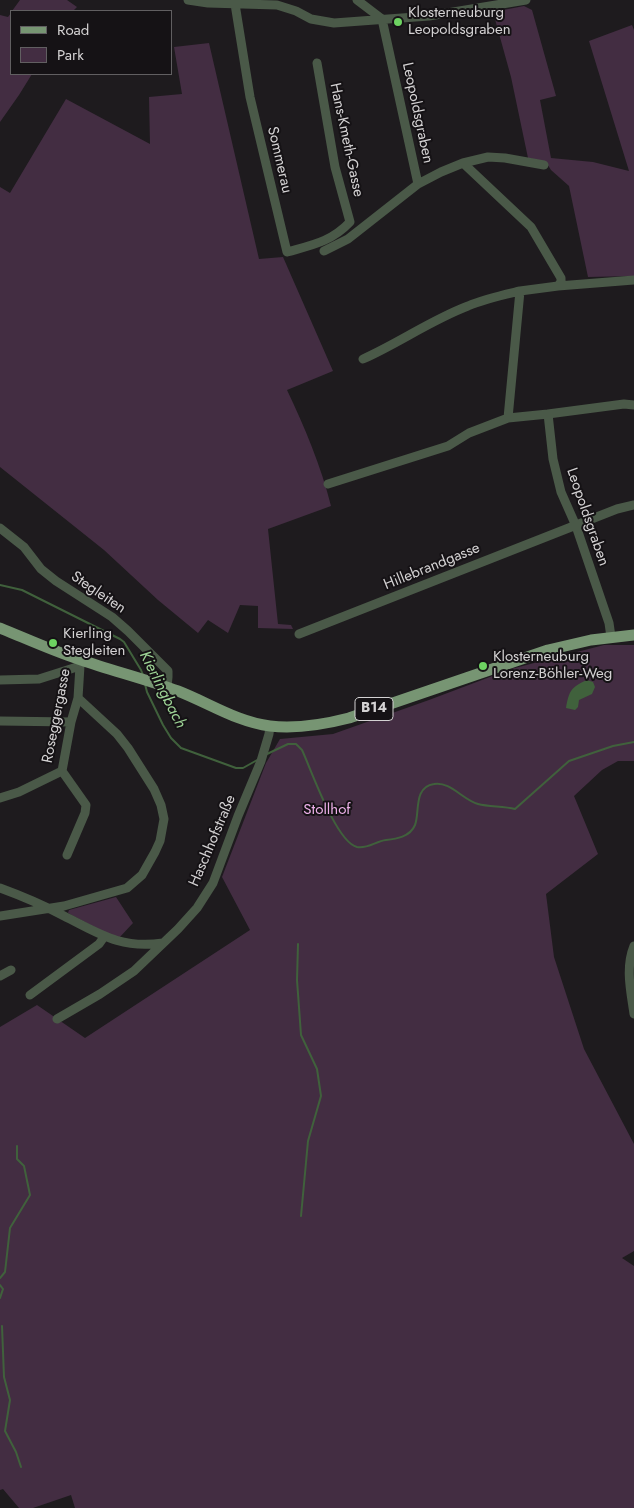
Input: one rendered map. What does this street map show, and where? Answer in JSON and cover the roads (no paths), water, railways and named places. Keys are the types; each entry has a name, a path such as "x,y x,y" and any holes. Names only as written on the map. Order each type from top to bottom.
{"main road":[{"name":"B14","path":"0,628 82,664 136,677 167,687 247,721 270,726 299,728 332,722 576,642 634,636"}],"street":[{"path":"188,0 208,3 277,5 296,10 311,19 334,23 429,16 526,0"},
{"path":"357,0 382,19"},
{"name":"Sommerau","path":"235,4 250,98 287,252 329,239 340,233 350,222"},
{"name":"Leopoldsgraben","path":"382,19 418,184"},
{"name":"Hans-Kmeth-Gasse","path":"317,63 335,167 350,222"},
{"name":"Leopoldsgraben","path":"324,251 348,239 418,184 441,172 488,157 544,165"},
{"path":"463,164 531,227 561,278 558,286"},
{"path":"363,359 381,352 446,315 468,305 520,291 634,280"},
{"path":"508,418 520,291"},
{"path":"328,484 448,446 469,433 508,418 624,404 634,405"},
{"name":"Leopoldsgraben","path":"548,414 553,459 561,492 576,526 609,624 611,637"},
{"name":"Hillebrandgasse","path":"299,634 617,509 634,505"},
{"name":"Stegleiten","path":"0,528 24,547 41,569 56,581 112,617 128,631 168,671 167,687"},
{"path":"0,680 39,679 82,664"},
{"name":"Roseggergasse","path":"0,798 19,792 62,771 71,722 78,698 82,664"},
{"path":"0,916 64,906 119,891 134,883 142,875 155,852 164,824 164,814 158,797 128,748 117,734 78,698"},
{"path":"0,721 71,722"},
{"name":"Haschhofstraße","path":"57,1019 100,994 134,971 178,930 197,908 213,884 265,750 270,726"},
{"path":"62,771 86,805 85,813 67,855"},
{"path":"0,888 49,909 104,937 134,944 163,943"},
{"path":"30,995 99,944 104,937"},
{"path":"634,946 629,961 634,1014"},
{"path":"0,976 11,970"}],"waterway":[{"name":"Kierlingbach","path":"0,585 22,590 120,639 124,642 143,675"},
{"name":"Kierlingbach","path":"145,684 163,725 171,738 181,748 236,768 243,768 259,759"},
{"name":"Kierlingbach","path":"267,754 288,744 296,744 302,750 325,804 341,832 349,842 357,847 361,847 398,838 410,832 415,825 420,795 427,786 434,784 446,785 472,802 487,806 515,809 569,761 613,746 634,742"},
{"path":"298,944 297,980 301,1035 317,1069 321,1096 308,1141 301,1216"},
{"path":"0,1278 5,1272 10,1228 30,1195 24,1166 17,1159 17,1146"},
{"path":"0,1285 3,1289 0,1298"},
{"path":"2,1326 4,1377 10,1400 5,1431 16,1452 21,1467"}],"place":[{"name":"Klosterneuburg Leopoldsgraben","path":"398,22"},
{"name":"Kierling Stegleiten","path":"53,643"},
{"name":"Klosterneuburg Lorenz-Böhler-Weg","path":"483,666"}],"park label":[{"name":"Stollhof","path":"327,810"}]}
